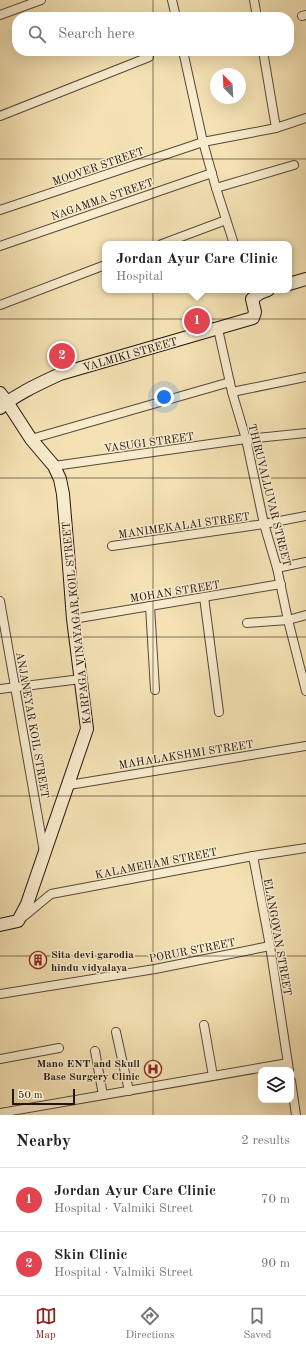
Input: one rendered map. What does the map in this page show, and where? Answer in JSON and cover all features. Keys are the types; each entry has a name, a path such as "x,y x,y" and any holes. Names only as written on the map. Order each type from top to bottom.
{"street":[{"path":"0,15 41,0"},
{"path":"172,0 175,12"},
{"path":"254,0 256,12"},
{"path":"184,56 203,142 233,241"},
{"path":"264,56 276,128"},
{"path":"0,116 149,57"},
{"path":"203,142 276,128 306,118"},
{"name":"MOOVER STREET","path":"0,210 203,142"},
{"path":"216,188 294,165"},
{"name":"NAGAMMA STREET","path":"0,246 212,173"},
{"path":"170,241 226,220"},
{"path":"0,305 102,266"},
{"path":"292,283 306,280"},
{"name":"VALMIKI STREET","path":"2,401 60,374 253,318 255,312 251,295"},
{"name":"THIRUVALLUVAR STREET","path":"218,329 232,392 246,439 264,524 277,568 288,620 306,691"},
{"path":"232,392 306,377"},
{"path":"31,439 230,382"},
{"name":"KARPAGA VINAYAGAR KOIL STREET","path":"2,401 54,466 60,479 63,494 74,619 87,729 27,904 18,921"},
{"name":"VASUGI STREET","path":"54,466 246,439 306,433"},
{"name":"MANIMEKALAI STREET","path":"112,546 264,524 306,516"},
{"path":"277,568 306,562"},
{"name":"MOHAN STREET","path":"74,619 281,584"},
{"path":"204,597 219,712"},
{"name":"ANJANEYAR KOIL STREET","path":"0,601 44,853"},
{"path":"150,606 155,690"},
{"path":"246,623 288,620 306,615"},
{"path":"0,689 81,679"},
{"name":"MAHALAKSHMI STREET","path":"69,785 306,746"},
{"name":"KALAMEHAM STREET","path":"18,921 52,894 253,856 306,848"},
{"name":"ELANGOVAN STREET","path":"253,856 270,946 289,1066"},
{"path":"0,925 18,921"},
{"name":"PORUR STREET","path":"0,994 155,969 270,946"},
{"path":"204,1025 213,1076"},
{"path":"116,1032 129,1091"},
{"path":"0,1059 59,1048"},
{"path":"95,1051 103,1095"},
{"path":"0,1114 213,1076 289,1066"},
{"path":"294,1101 296,1115"}],"place":[{"name":"Jordan Ayur Care Clinic","path":"197,321"},
{"name":"Skin Clinic","path":"62,356"},
{"name":"Sita devi garodia hindu vidyalaya","path":"38,960"},
{"name":"Mano ENT and Skull Base Surgery Clinic","path":"153,1069"}]}
